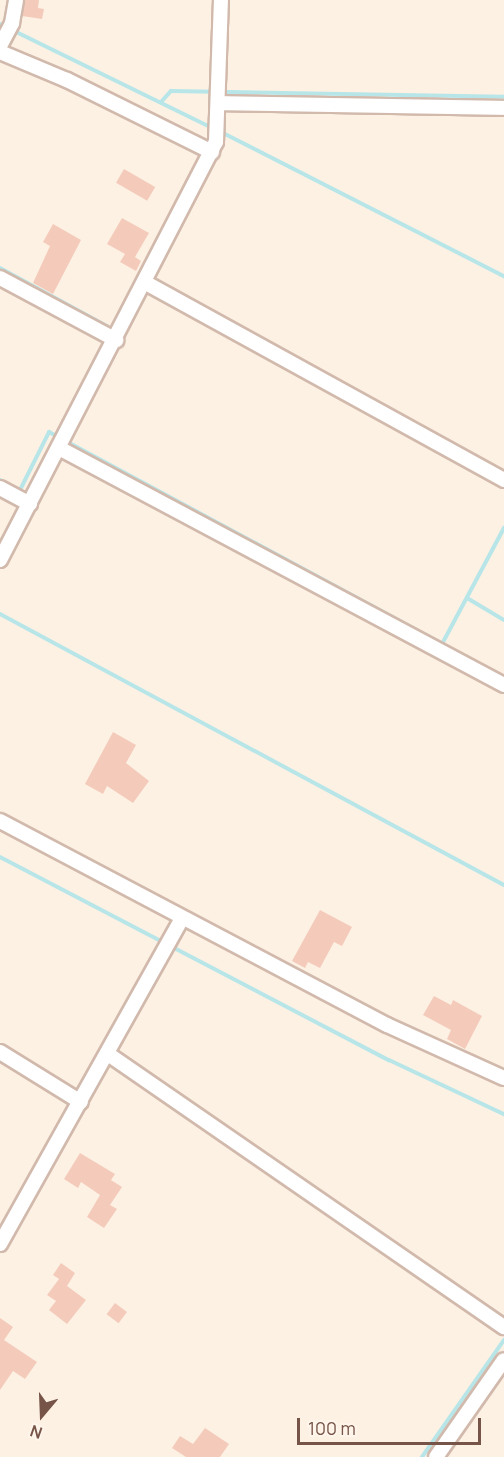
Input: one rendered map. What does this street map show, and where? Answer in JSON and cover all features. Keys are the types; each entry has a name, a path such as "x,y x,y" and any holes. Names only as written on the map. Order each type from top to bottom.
{"street":[{"path":"0,46 9,28 16,0"},
{"path":"0,560 146,283 214,147 220,126 222,0"},
{"path":"0,52 68,80 214,147"},
{"path":"219,95 504,108"},
{"path":"0,278 116,340"},
{"path":"146,283 504,480"},
{"path":"62,443 504,685"},
{"path":"0,488 30,504"},
{"path":"0,821 182,919 387,1025 504,1078"},
{"path":"0,1244 182,919"},
{"path":"0,1052 81,1102"},
{"path":"108,1054 504,1327"},
{"path":"436,1457 504,1360"}],"building":[{"path":"25,0 39,0 38,8 44,9 42,19 22,16"},
{"path":"124,169 155,187 147,201 116,183"},
{"path":"122,218 149,233 135,257 141,261 136,271 120,262 125,254 107,244"},
{"path":"53,224 81,240 53,294 33,283 50,246 43,242"},
{"path":"113,732 136,745 126,763 149,781 133,803 107,786 103,794 85,784"},
{"path":"320,910 352,927 342,946 334,942 320,968 308,962 305,968 292,961"},
{"path":"434,996 451,1005 453,1000 482,1016 465,1049 447,1039 451,1030 423,1015"},
{"path":"80,1153 115,1174 111,1180 122,1187 110,1205 117,1209 104,1228 87,1217 100,1195 81,1182 78,1188 64,1179"},
{"path":"61,1263 75,1273 67,1286 86,1300 67,1324 49,1310 56,1301 47,1295 59,1279 53,1275"},
{"path":"115,1303 127,1312 119,1323 107,1314"},
{"path":"0,1318 13,1327 4,1340 37,1362 25,1379 13,1371 0,1390"},
{"path":"205,1428 229,1444 220,1457 186,1457 172,1448 180,1436 193,1444"}],"waterway":[{"path":"0,24 214,129"},
{"path":"161,102 171,91 504,97"},
{"path":"221,132 504,276"},
{"path":"0,268 108,327"},
{"path":"0,480 20,490 49,432 442,644 504,528"},
{"path":"467,598 504,620"},
{"path":"0,614 504,885"},
{"path":"0,857 389,1060 504,1114"},
{"path":"422,1457 504,1340"}]}
